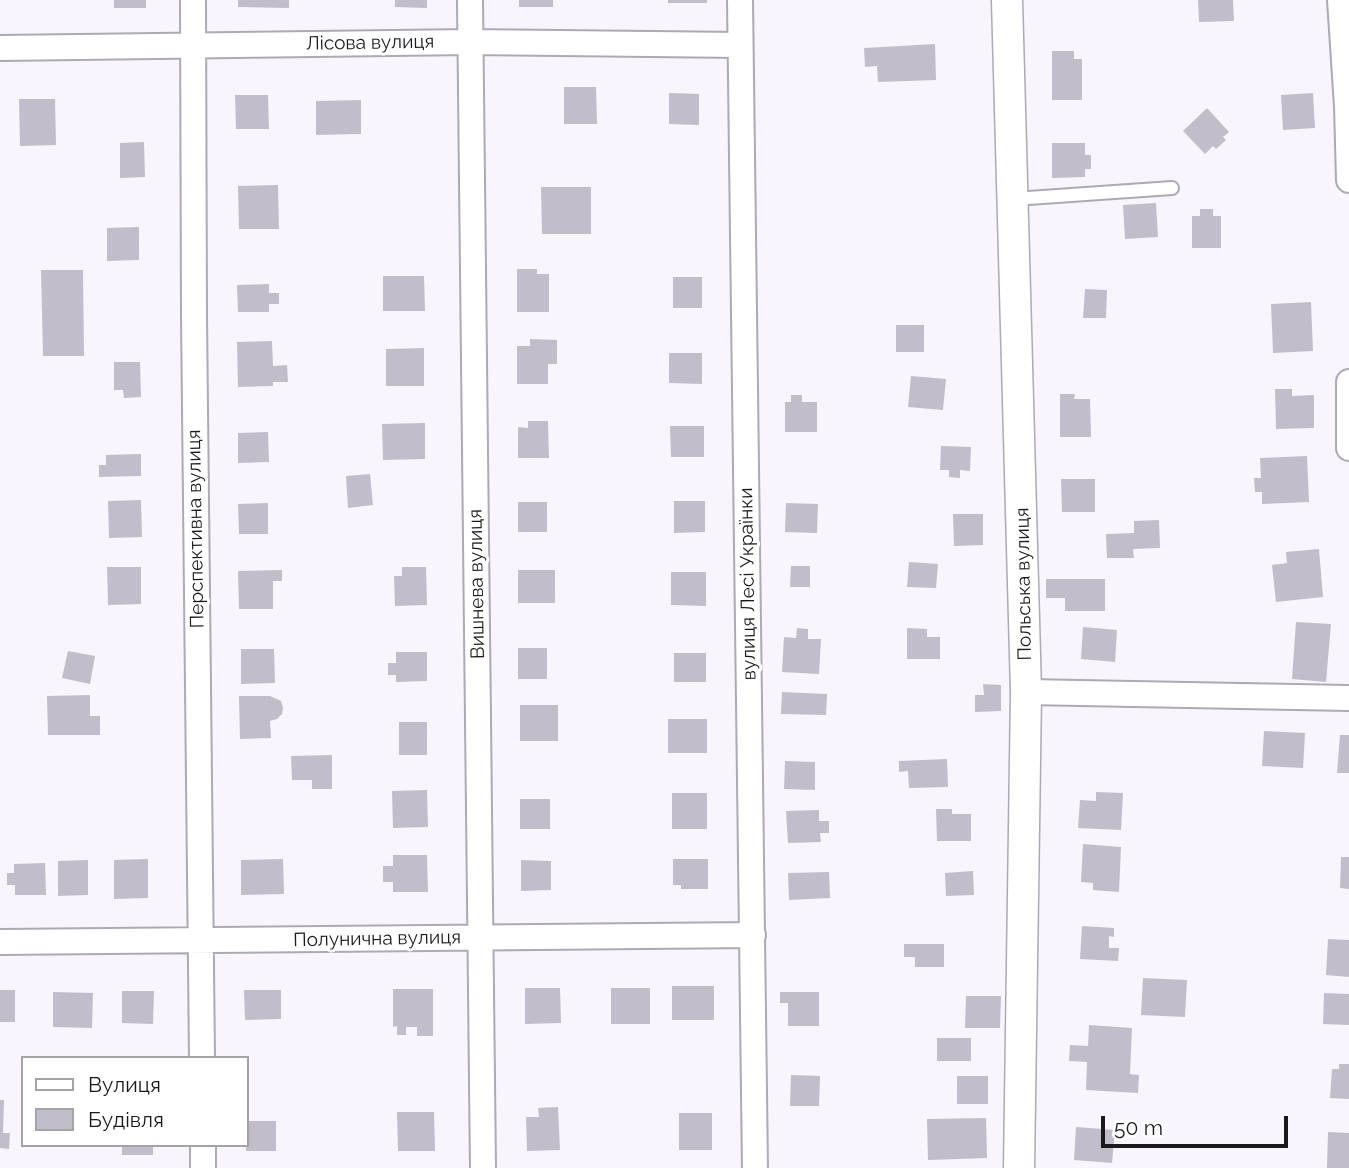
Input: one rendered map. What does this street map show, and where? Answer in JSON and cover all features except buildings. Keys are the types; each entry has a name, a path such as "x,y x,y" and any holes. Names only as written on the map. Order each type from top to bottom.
{"street":[{"name":"Перспективна вулиця","path":"193,0 202,1056"},
{"name":"Вишнева вулиця","path":"470,0 483,1168"},
{"name":"вулиця Лесі Українки","path":"740,0 755,1168"},
{"name":"Польська вулиця","path":"1007,0 1026,692 1019,1168"},
{"path":"1340,0 1348,106 1349,180"},
{"name":"Лісова вулиця","path":"0,48 470,42 740,45"},
{"path":"1349,382 1349,448"},
{"path":"1026,692 1349,698"},
{"name":"Полунична вулиця","path":"0,942 753,935"},
{"path":"203,1147 203,1168"}],"lane":[{"path":"1014,199 1172,188"}]}
